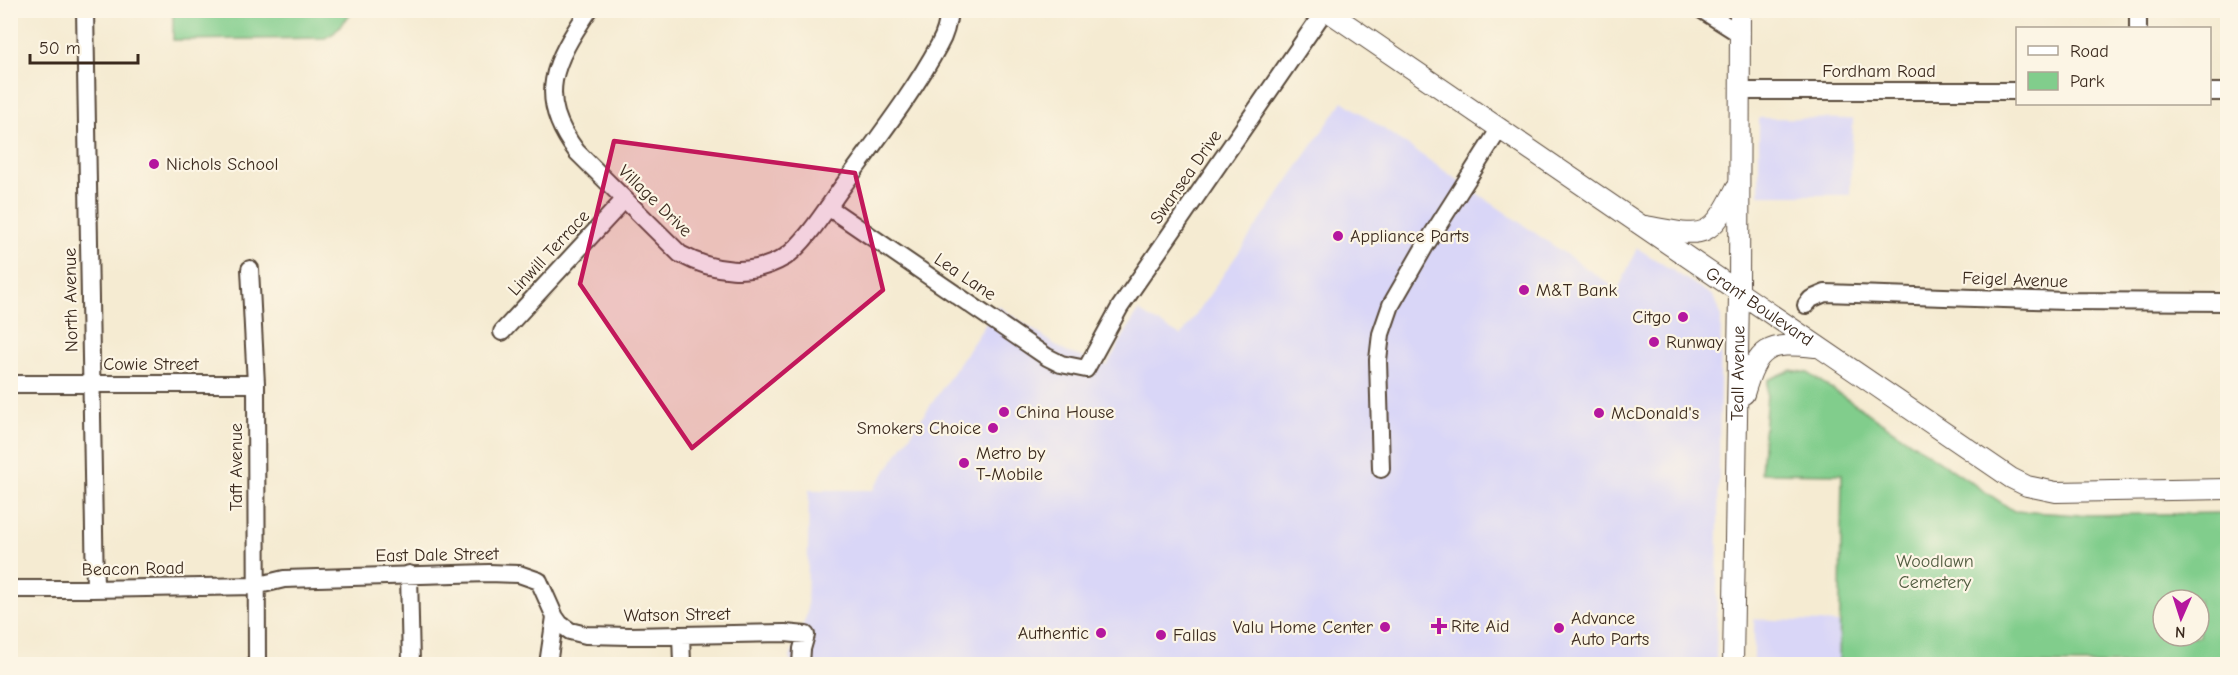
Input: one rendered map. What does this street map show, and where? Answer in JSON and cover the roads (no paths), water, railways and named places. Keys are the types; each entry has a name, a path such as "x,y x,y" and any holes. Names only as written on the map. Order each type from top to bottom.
{"street":[{"name":"North Avenue","path":"85,10 95,590"},
{"name":"Village Drive","path":"589,10 576,29 556,68 553,84 554,102 558,123 564,135 577,152 680,254 698,264 736,270 755,268 784,257 796,248 919,79 940,43 948,22 949,10"},
{"name":"Grant Boulevard","path":"1326,10 2011,478 2027,486 2056,492 2228,489"},
{"name":"Swansea Drive","path":"1086,369 1120,307 1326,10"},
{"path":"1702,10 1740,34"},
{"name":"Teall Avenue","path":"1733,664 1739,294 1740,10"},
{"path":"2138,10 2138,27"},
{"name":"Fordham Road","path":"1740,91 2016,91"},
{"path":"2211,92 2228,92"},
{"path":"1380,469 1378,360 1381,334 1391,305 1425,246 1500,128"},
{"path":"1641,225 1686,233 1705,232 1714,227 1739,183"},
{"name":"Linwill Terrace","path":"502,332 624,200"},
{"name":"Lea Lane","path":"828,207 1047,357 1061,364 1086,369"},
{"name":"Taft Avenue","path":"250,269 256,384 257,664"},
{"name":"Feigel Avenue","path":"1806,305 1811,298 1825,293 2066,301 2228,302"},
{"path":"1737,419 1752,367 1766,350 1778,345 1818,348"},
{"name":"Cowie Street","path":"10,384 256,384"},
{"path":"409,574 411,664"},
{"name":"East Dale Street","path":"255,586 284,579 409,574 519,574 539,580 555,617"},
{"name":"Beacon Road","path":"10,589 95,590 255,586"},
{"path":"548,664 555,617"},
{"name":"Watson Street","path":"555,617 570,631 586,635 784,633 806,635 801,664"},
{"path":"681,635 682,664"}],"place":[{"name":"Nichols School","path":"154,164"},
{"name":"Appliance Parts","path":"1338,236"},
{"name":"M&T Bank","path":"1524,290"},
{"name":"Citgo","path":"1683,317"},
{"name":"Runway","path":"1654,342"},
{"name":"China House","path":"1004,412"},
{"name":"McDonald's","path":"1599,413"},
{"name":"Smokers Choice","path":"993,428"},
{"name":"Metro by T-Mobile","path":"964,463"},
{"name":"Rite Aid","path":"1439,626"},
{"name":"Valu Home Center","path":"1385,627"},
{"name":"Advance Auto Parts","path":"1559,628"},
{"name":"Authentic","path":"1101,633"},
{"name":"Fallas","path":"1161,635"}],"park label":[{"name":"Woodlawn Cemetery","path":"1935,571"}]}
